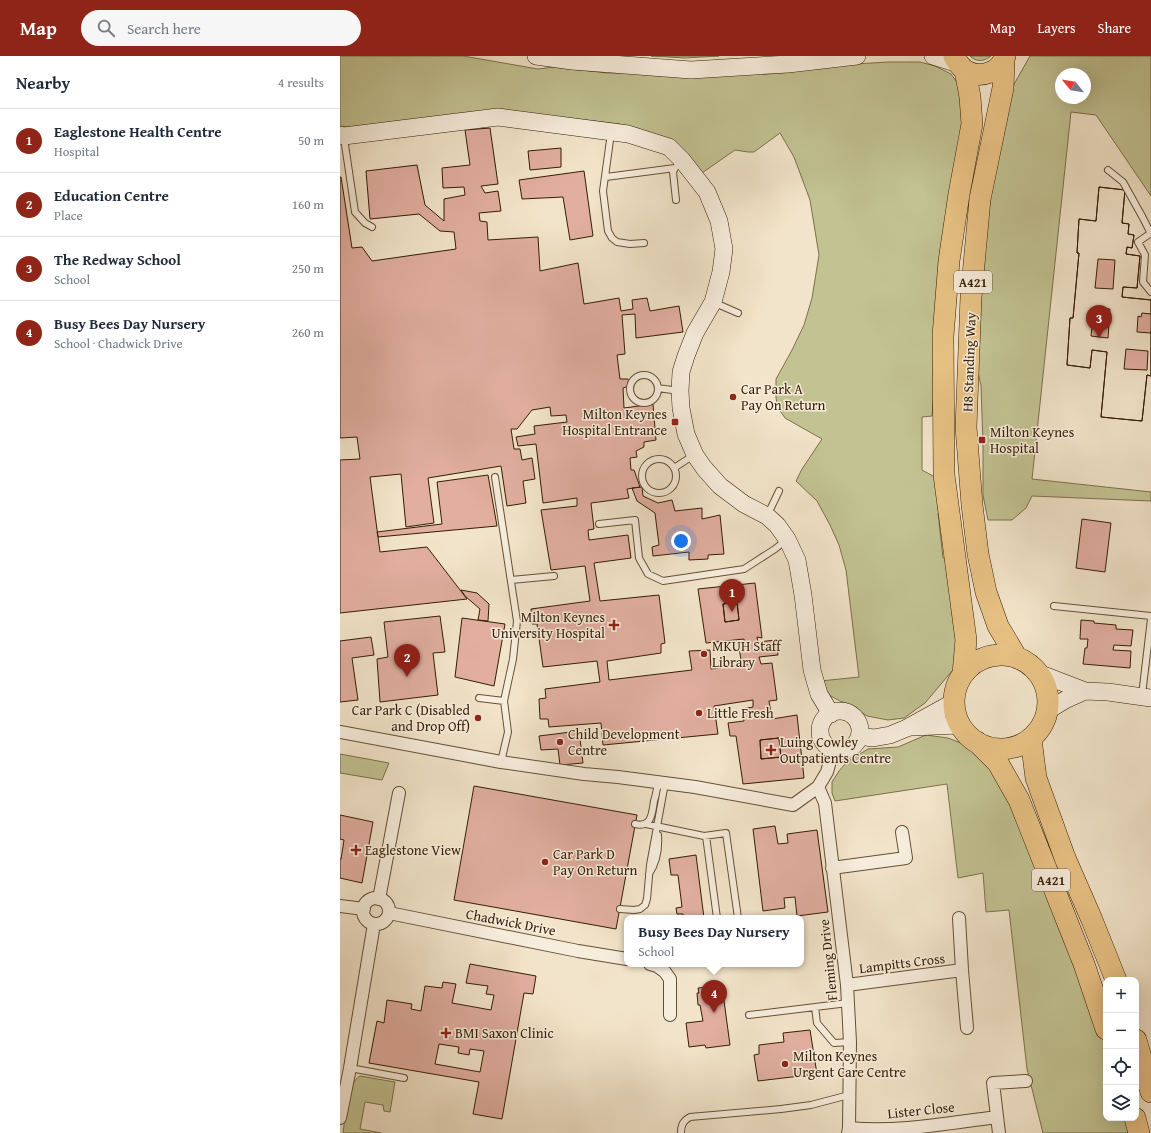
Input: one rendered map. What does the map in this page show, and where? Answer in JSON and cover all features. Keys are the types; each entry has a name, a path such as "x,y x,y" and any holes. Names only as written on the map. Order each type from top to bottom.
{"highway":[{"name":"A421","path":"959,63 973,74 982,74 999,68 1005,58"},
{"name":"H8 Standing Way","path":"1005,58 1003,88 980,199 971,297 966,427 972,505 978,554 986,592 998,626 1017,658"},
{"name":"H8 Standing Way","path":"959,63 970,97 972,124 958,194 950,253 943,336 944,475 966,640 963,674"},
{"path":"1002,655 1017,658 1025,661 1038,672 1044,682 1048,693 1046,718 1040,729 1031,739 1018,746 1004,750 990,748 976,742 967,735 960,725 955,714 954,702 956,687 963,674 974,664 987,657 1002,655"},
{"name":"A421","path":"1031,739 1036,778 1065,858 1115,977"},
{"name":"A421","path":"976,742 998,763 1019,800 1084,964 1103,1020"},
{"path":"1139,1049 1151,1092"},
{"path":"1136,1121 1139,1133"}],"street":[{"path":"536,56 572,62 690,70 788,64 857,56"},
{"path":"933,56 959,63"},
{"path":"342,136 498,117 611,131 628,134 669,147 678,164 707,192 719,221 724,249 721,272 714,302 695,333 681,372 681,408 686,434 695,454 704,468 720,486 744,504 767,516 777,525 787,539 797,560 812,670 819,694 831,714"},
{"path":"1038,672 1085,691 1108,692 1147,698"},
{"path":"1047,712 1065,700 1085,691"},
{"path":"860,736 873,738 890,735 907,728 954,702"},
{"path":"844,712 850,714 859,723 860,736 853,747 840,752 828,748 824,744 820,733 823,722 831,714 844,712"},
{"path":"907,728 960,725"},
{"path":"340,732 501,762 662,783 793,805 818,787 827,772 833,750"},
{"name":"Fleming Drive","path":"818,787 825,802 848,1003 850,1042 848,1130"},
{"path":"378,899 399,793"},
{"path":"832,868 906,858 902,832"},
{"path":"378,899 385,902 389,909 385,920 378,924 374,924 367,920 364,909 367,902 378,899"},
{"path":"340,906 364,909"},
{"name":"Chadwick Drive","path":"388,913 578,951 624,959"},
{"name":"Lampitts Cross","path":"959,918 967,1028"},
{"path":"340,1118 350,1068 374,924"},
{"path":"658,967 665,972 670,979 670,1016"},
{"name":"Lampitts Cross","path":"846,985 962,970"},
{"path":"999,1133 993,1084 1026,1080"},
{"name":"Lister Close","path":"848,1130 891,1129 997,1117"}],"lane":[{"path":"611,131 606,178 603,191 608,231 612,238 617,242 630,244 644,243"},
{"path":"342,136 355,212 365,222 372,226"},
{"path":"606,178 678,164"},
{"path":"676,200 673,172 678,164"},
{"path":"1108,170 1123,182 1151,234 1138,242 1145,255 1143,282 1151,292"},
{"path":"714,302 738,313"},
{"path":"646,374 655,380 658,388 655,398 644,403 638,402 634,399 631,395 630,388 634,378 639,375 646,374"},
{"path":"658,388 680,391"},
{"path":"674,468 695,454"},
{"path":"657,459 664,460 670,463 674,468 676,476 675,481 666,492 653,492 646,488 643,483 642,472 650,461 657,459"},
{"path":"495,477 517,621 513,658 504,701 508,732 501,762"},
{"path":"767,516 779,491"},
{"path":"599,524 636,520 639,558 648,574 663,581 744,568 775,549 787,539"},
{"path":"511,580 554,576"},
{"path":"1054,606 1151,617 1147,698"},
{"path":"479,698 504,701"},
{"path":"646,824 651,819 662,783"},
{"path":"620,908 634,910 640,909 645,905 662,783"},
{"path":"635,824 646,824 706,836 726,834 738,915"},
{"path":"706,836 717,915"},
{"path":"750,1015 848,1003"},
{"path":"815,1007 817,1023 834,1043 850,1042"},
{"path":"350,1068 404,1078"},
{"path":"681,1133 681,1126 684,1120 690,1117 773,1110 811,1105 849,1095"}],"green space":[{"path":"340,56 463,56 538,69 554,67 607,73 710,73 888,62 920,62 935,66 951,74 961,88 966,106 932,416 922,417 922,470 935,477 943,511 938,513 943,558 950,557 958,664 925,703 904,718 888,720 867,716 850,705 829,695 820,681 859,677 846,570 839,545 817,501 796,481 802,469 822,439 785,418 778,408 776,398 776,379 804,325 812,298 819,255 810,200 794,157 780,133 754,152 735,150 702,173 645,131 619,124 568,118 351,128 340,126"},
{"path":"651,56 719,56 684,58"},
{"path":"970,56 991,56 980,60"},
{"path":"1030,56 1151,56 1151,196 1096,115 1071,112 1032,479 1151,492 1151,501 1032,496 1026,508 1012,520 988,520 983,495 981,386 975,357 991,190 1009,93"},
{"path":"926,735 948,738 966,745 981,754 1004,786 1103,1039 1103,1121 1129,1121 1132,1133 1043,1133 1027,1069 1009,910 986,912 983,873 958,878 947,784 835,801 832,793 832,782 847,762 868,749 898,747"},
{"path":"340,754 389,763 382,780 340,773"},
{"path":"360,1076 395,1082 390,1112 384,1111 383,1105 365,1102 360,1129 381,1133 343,1133 350,1093 356,1079"}],"building":[{"path":"490,128 498,184 481,186 485,193 498,191 501,211 479,213 480,221 487,222 488,240 538,237 540,271 578,263 584,304 619,298 621,311 633,309 632,300 647,298 650,311 679,306 683,332 636,338 635,314 622,315 625,354 617,355 620,379 628,379 630,386 623,388 624,408 653,404 656,440 644,442 644,447 636,451 637,457 630,458 631,470 634,470 640,487 627,489 629,498 591,503 594,529 588,530 589,540 628,535 631,558 594,563 600,601 659,595 665,643 661,644 661,653 607,661 609,680 692,670 689,651 710,650 711,669 748,664 747,660 741,661 739,646 745,645 744,639 706,643 698,589 755,583 762,638 757,637 758,642 776,640 778,655 759,657 761,664 772,663 777,700 769,701 772,719 797,715 804,778 743,784 736,736 730,736 728,723 744,721 742,709 753,707 753,700 714,706 718,734 603,745 601,723 549,727 548,719 540,719 539,699 546,698 545,689 600,682 597,661 543,667 537,624 532,624 531,609 590,601 585,566 551,570 541,510 577,506 577,498 543,503 536,444 518,446 516,437 535,434 534,426 567,422 566,415 551,416 550,407 532,410 517,429 511,429 514,449 520,449 522,460 532,458 535,479 523,481 526,503 507,506 501,466 428,478 434,523 406,527 401,474 370,477 380,552 427,547 467,599 340,613 340,460 360,459 357,437 340,438 340,177 352,248 362,247 372,261 456,249 454,232 440,231 419,214 370,219 366,171 417,165 425,205 444,221 444,199 465,195 464,187 443,188 442,168 470,165 465,130","holes":["737,602 739,620 725,622 723,604","779,738 781,757 761,759 760,740"]},
{"path":"561,148 561,167 530,170 528,151"},
{"path":"584,171 593,236 570,240 563,197 522,199 519,180"},
{"path":"1099,187 1125,190 1122,223 1129,224 1128,234 1134,235 1132,248 1127,247 1126,254 1140,256 1137,288 1123,287 1122,297 1151,300 1151,314 1142,313 1141,317 1138,316 1137,332 1151,333 1151,376 1147,375 1142,421 1101,417 1107,352 1092,350 1090,368 1067,365 1070,318 1073,318 1079,253 1077,253 1079,219 1096,221","holes":["1098,259 1115,260 1113,289 1095,288","1094,308 1110,309 1108,338 1091,336","1126,349 1148,351 1147,370 1124,369"]},
{"path":"1099,187 1125,190 1122,223 1129,224 1128,234 1134,235 1132,248 1127,247 1126,254 1140,256 1137,288 1123,287 1122,297 1151,300 1151,376 1147,375 1142,421 1101,417 1107,352 1092,350 1090,368 1067,365 1070,318 1073,318 1079,253 1077,253 1079,219 1096,221"},
{"path":"488,475 497,526 378,537 377,532 442,524 437,482"},
{"path":"642,487 643,496 658,503 672,500 675,511 702,508 702,519 720,515 724,554 708,555 708,559 689,560 689,552 653,556 652,547 659,545 655,513 637,501 632,488"},
{"path":"1082,519 1111,523 1105,572 1076,568"},
{"path":"461,590 477,593 489,604 488,621 478,620 480,609 465,596"},
{"path":"737,602 739,620 725,622 723,604"},
{"path":"440,616 445,652 433,653 438,695 380,702 377,659 388,657 384,622"},
{"path":"462,618 505,624 494,686 455,677"},
{"path":"1081,620 1116,625 1116,629 1133,630 1131,646 1114,645 1113,650 1131,651 1130,668 1083,664 1088,639 1080,639"},
{"path":"371,637 374,655 352,658 358,700 340,702 340,641"},
{"name":"Child Development Centre","path":"579,731 583,763 560,765 558,749 541,750 539,736"},
{"path":"779,738 781,757 761,759 760,740"},
{"name":"Car Park D Pay On Return","path":"474,786 637,815 616,929 454,900"},
{"name":"Eaglestone View","path":"340,815 373,822 362,883 340,878 340,859 344,840 340,839"},
{"path":"775,826 778,844 788,843 787,834 817,830 828,912 797,915 795,897 784,898 785,908 763,911 753,829"},
{"path":"696,855 704,915 677,914 676,908 682,907 678,875 671,875 669,859"},
{"name":"BMI Saxon Clinic","path":"470,964 536,976 533,994 524,993 502,1119 473,1114 479,1082 369,1063 377,1021 384,1023 387,1000 412,1004 411,1009 421,1011 425,986 442,988 443,982 456,984 452,1003 491,1010 494,995 486,994 488,986 466,983","holes":["439,1044 459,1047 458,1053 469,1055 470,1049 484,1051 480,1072 435,1064"]},
{"path":"722,986 730,1045 706,1048 705,1045 689,1047 686,1023 703,1021 700,1005 698,1005 698,988"},
{"name":"Milton Keynes Urgent Care Centre","path":"810,1030 817,1074 758,1081 754,1055 759,1054 759,1045 784,1042 783,1033"}],"place":[{"name":"The Redway School","path":"1099,338"},
{"name":"Car Park A Pay On Return","path":"733,397"},
{"name":"Milton Keynes Hospital Entrance","path":"675,422"},
{"name":"Milton Keynes Hospital","path":"982,440"},
{"name":"Eaglestone Health Centre","path":"732,612"},
{"name":"Milton Keynes University Hospital","path":"614,625"},
{"name":"MKUH Staff Library","path":"704,654"},
{"name":"Education Centre","path":"407,677"},
{"name":"Little Fresh","path":"699,713"},
{"name":"Car Park C (Disabled and Drop Off)","path":"478,718"},
{"name":"Child Development Centre","path":"560,742"},
{"name":"Luing Cowley Outpatients Centre","path":"771,750"},
{"name":"Eaglestone View","path":"356,850"},
{"name":"Car Park D Pay On Return","path":"545,862"},
{"name":"Busy Bees Day Nursery","path":"714,1013"},
{"name":"BMI Saxon Clinic","path":"446,1033"},
{"name":"Milton Keynes Urgent Care Centre","path":"785,1064"}]}
